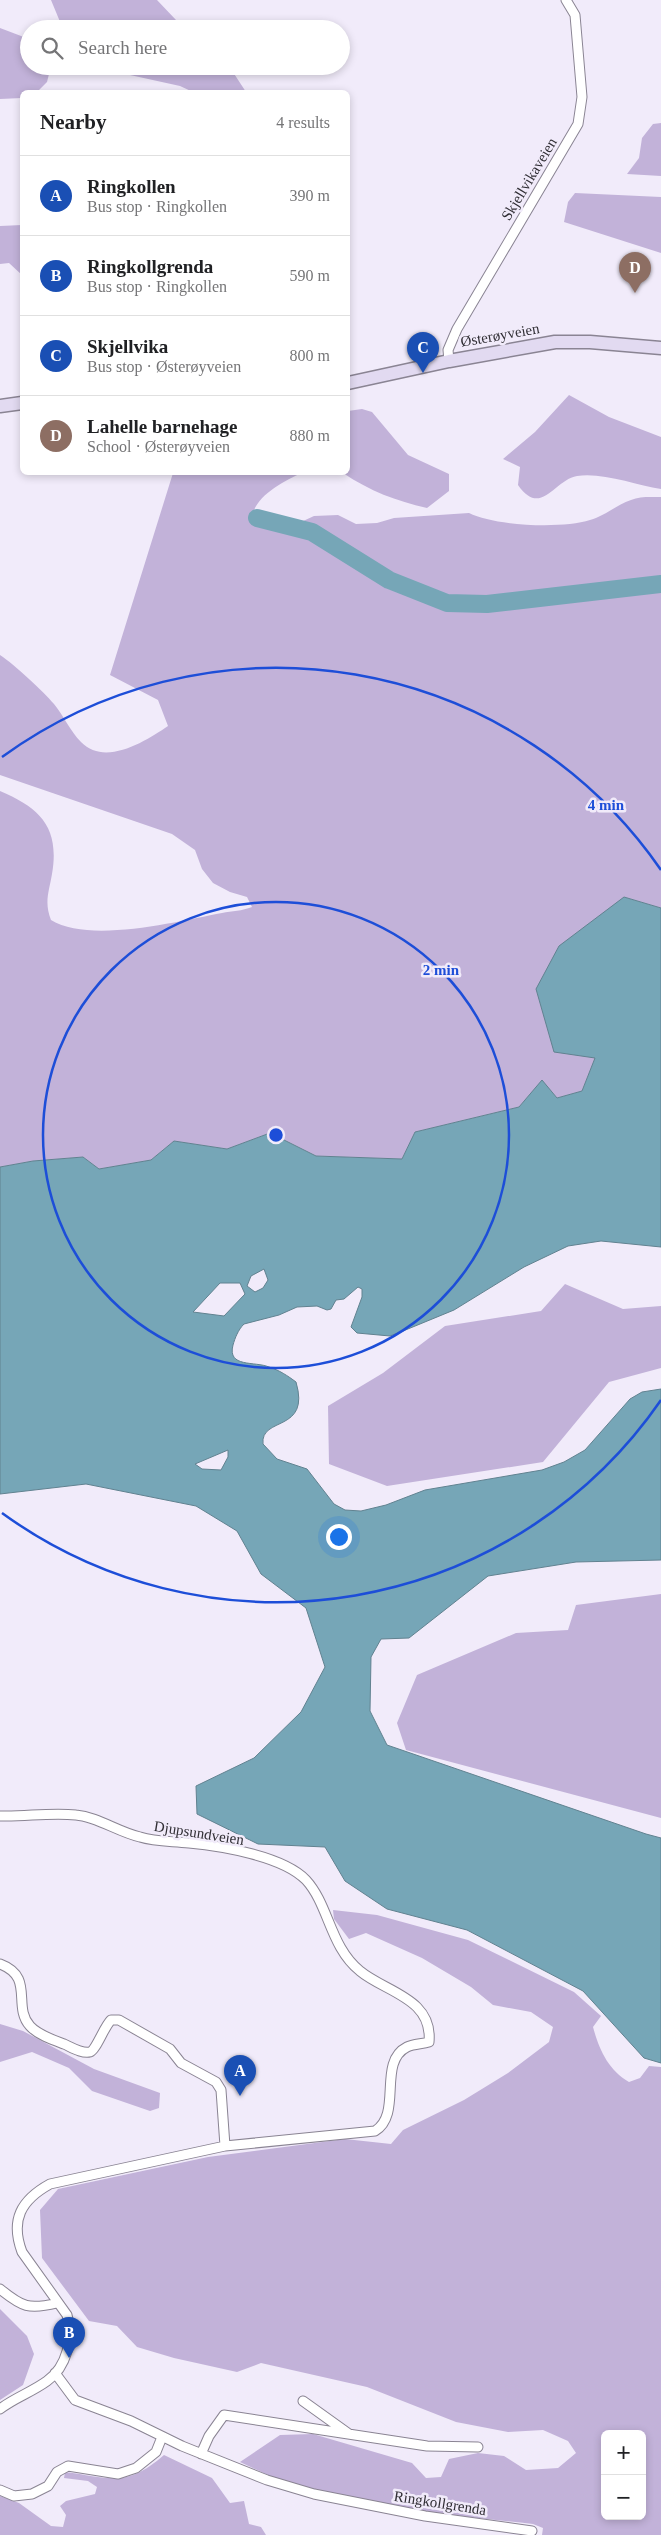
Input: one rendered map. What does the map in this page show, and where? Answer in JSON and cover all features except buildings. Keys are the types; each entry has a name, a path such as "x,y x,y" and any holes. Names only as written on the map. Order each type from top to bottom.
{"main road":[{"name":"Østerøyveien","path":"350,383 449,361 556,342 599,342 661,348"},
{"path":"0,406 20,403"}],"street":[{"name":"Skjellvikaveien","path":"449,361 448,350 456,329 578,124 582,97 575,15 566,0"},
{"name":"Djupsundveien","path":"0,1816 77,1815 140,1838 228,1848 278,1863 295,1871 307,1881 314,1892 337,1943 350,1961 360,1972 408,1997 425,2020 430,2034 429,2042 406,2048 399,2054 389,2080 391,2102 380,2128 375,2131 225,2146"},
{"path":"0,1964 10,1968 21,1983 25,2018 30,2026 44,2036 81,2052 89,2052 94,2049 104,2026 111,2020 119,2020 170,2048 181,2063 216,2082 221,2090 225,2146 50,2184 34,2193 18,2217 18,2242 22,2252 66,2315 70,2335 62,2362 48,2381 11,2400 0,2409"},
{"path":"0,2289 24,2306 37,2308 57,2303"},
{"name":"Ringkollgrenda","path":"55,2373 75,2400 95,2406 201,2454 267,2480 314,2494 425,2516 532,2531"},
{"path":"303,2401 349,2434"},
{"path":"201,2454 209,2436 224,2415 427,2446 478,2447"},
{"path":"0,2490 14,2496 32,2494 48,2486 57,2472 68,2466 118,2474 136,2468 156,2452 162,2437"}],"shaded area":[{"path":"51,0 157,0 176,20 59,20"},
{"path":"0,28 20,36 20,75 49,75 47,82 39,90 20,90 20,98 0,99"},
{"path":"130,75 235,75 245,90 189,90 180,86"},
{"path":"661,123 661,176 627,174 639,158 642,138 653,124"},
{"path":"575,193 661,197 661,253 564,222 568,202"},
{"path":"20,225 20,273 9,263 0,264 0,226"},
{"path":"569,395 609,417 661,437 661,489 608,477 587,475 569,479 541,498 534,498 526,494 518,485 520,467 503,459 535,432"},
{"path":"362,409 372,412 408,455 449,474 449,491 427,508 384,495 346,475 350,475 350,411"},
{"path":"172,475 298,475 266,494 260,500 253,513 298,531 301,522 314,516 338,515 356,524 377,523 394,518 469,513 495,521 529,525 563,525 595,518 634,499 661,497 661,908 624,897 596,1057 582,1091 557,1098 542,1081 519,1107 415,1132 402,1159 316,1156 270,1133 227,1149 174,1141 151,1160 99,1169 83,1157 33,1161 0,1167 0,791 36,812 50,832 54,858 47,902 51,920 68,927 88,930 111,930 159,925 252,907 247,897 230,892 213,883 202,869 195,850 172,834 0,775 0,655 36,685 58,709 81,742 91,749 102,752 125,749 168,726 158,700 110,675"},
{"path":"565,1284 623,1309 661,1306 661,1368 609,1382 543,1462 387,1486 329,1464 328,1406 383,1373 445,1326 541,1311"},
{"path":"661,1594 661,1818 406,1750 397,1723 417,1675 516,1633 568,1630 576,1605"},
{"path":"333,1910 377,1915 468,1940 574,1992 601,2016 593,2027 598,2043 610,2065 629,2082 640,2078 649,2066 661,2067 661,2535 542,2535 543,2528 533,2524 379,2505 319,2492 270,2476 240,2462 280,2435 313,2434 412,2463 426,2478 441,2477 449,2459 478,2453 504,2456 526,2470 558,2468 576,2453 568,2441 543,2430 508,2432 456,2422 367,2387 261,2363 237,2372 174,2358 137,2347 117,2326 89,2321 42,2258 40,2210 58,2189 208,2157 345,2139 391,2144 403,2130 464,2100 508,2073 549,2042 553,2027 531,2012 493,2005 471,1987 422,1958 366,1933 349,1939 334,1919"},
{"path":"0,2024 23,2031 94,2069 160,2093 159,2108 150,2111 92,2091 69,2068 32,2052 0,2062"},
{"path":"0,2309 27,2336 34,2354 23,2385 0,2400"},
{"path":"164,2455 212,2478 230,2503 244,2501 249,2524 261,2527 266,2535 0,2535 0,2496 19,2503 51,2526 63,2527 66,2515 60,2506 66,2501 95,2494 97,2487 88,2481 64,2478 65,2472 118,2478 139,2472"}],"water":[{"path":"624,897 661,908 661,1247 601,1241 568,1246 524,1267 454,1310 390,1336 357,1333 351,1327 362,1297 362,1289 358,1287 344,1299 336,1300 331,1309 327,1310 317,1306 297,1307 279,1315 244,1324 236,1337 232,1352 238,1360 273,1368 296,1382 299,1398 297,1409 291,1417 264,1435 263,1444 277,1459 307,1469 334,1504 345,1510 361,1511 386,1505 425,1490 542,1470 564,1462 585,1450 630,1399 642,1392 661,1389 661,1560 576,1562 488,1576 409,1638 381,1639 371,1657 370,1711 387,1745 661,1838 661,2063 644,2058 583,1991 467,1930 387,1909 345,1881 325,1847 258,1844 197,1814 196,1786 254,1758 301,1712 325,1667 306,1608 261,1574 237,1531 196,1506 86,1484 0,1494 0,1167 33,1161 83,1157 99,1169 151,1160 174,1141 227,1149 270,1133 316,1156 402,1159 415,1132 519,1107 542,1080 557,1098 582,1091 595,1058 554,1052 536,989 559,946","holes":["264,1269 268,1280 263,1288 255,1292 247,1286 251,1276","220,1283 240,1283 245,1294 224,1316 193,1312","228,1450 228,1457 221,1470 202,1469 195,1464"]}],"waterway":[{"path":"257,518 312,532 389,580 447,603 487,604 661,584"}],"place":[{"name":"Lahelle barnehage","path":"635,293"},
{"name":"Skjellvika","path":"423,373"},
{"name":"Ringkollen","path":"240,2096"},
{"name":"Ringkollgrenda","path":"69,2358"}]}
